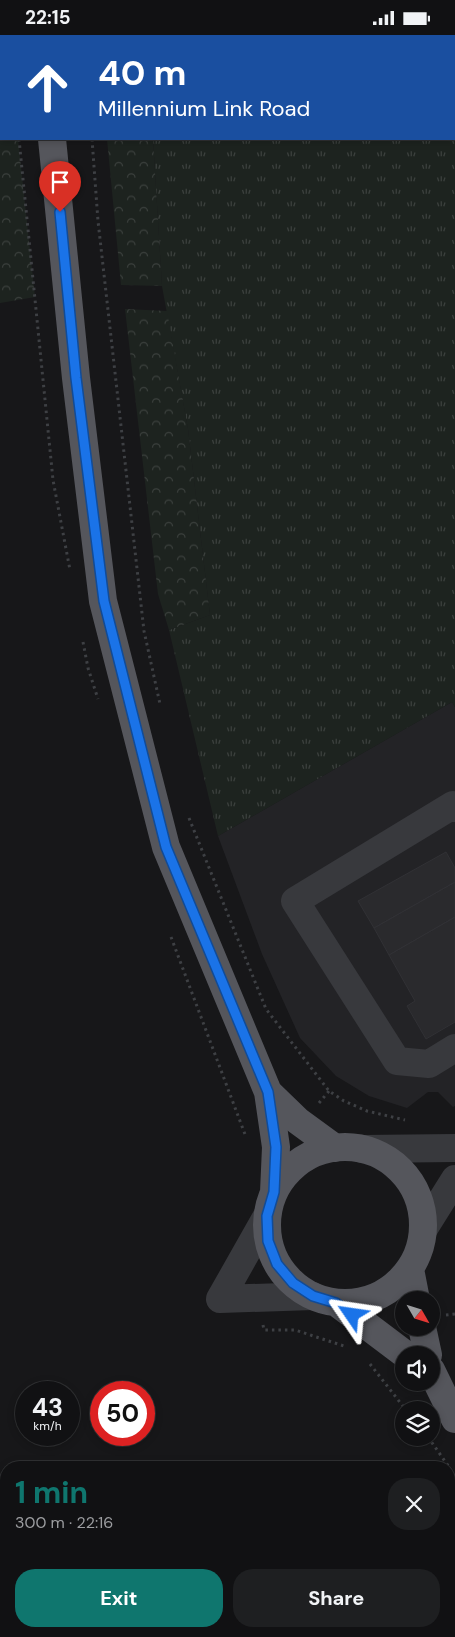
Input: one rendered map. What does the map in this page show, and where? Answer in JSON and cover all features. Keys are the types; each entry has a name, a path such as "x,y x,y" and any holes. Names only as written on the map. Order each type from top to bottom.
{"main road":[{"path":"52,140 76,378 104,601 166,847 268,1092 276,1147 268,1241 277,1264 293,1283 325,1300 395,1348"},
{"path":"268,1092 298,1121 335,1148"},
{"path":"271,1204 289,1171 310,1155 335,1148 362,1149 383,1156 405,1175 413,1187 421,1208 423,1230 419,1250 410,1269 395,1285 378,1296 358,1302 325,1300"},
{"path":"410,1269 414,1291"},
{"path":"440,1388 455,1419"}],"street":[{"path":"455,808 453,805 294,901 396,1061 429,1064 455,1049"},
{"path":"362,1149 455,1148"},
{"path":"423,1230 455,1179"},
{"path":"271,1204 220,1299 325,1300"}],"path":[{"path":"92,140 98,221 144,631 160,706"},
{"path":"188,817 266,1009 329,1091"},
{"path":"366,1359 399,1401"},
{"path":"434,1446 444,1461"}],"shaded area":[{"path":"452,702 455,707 455,1106 453,1107 438,1092 428,1092 407,1108 369,1096 336,1076 300,1038 262,954 218,836"}],"green space":[{"path":"0,140 18,140 35,297 0,303"},
{"path":"107,140 153,140 162,286 121,285"},
{"path":"153,140 455,140 455,707 452,702 218,836 169,630 210,615 188,429 162,286"},
{"path":"125,309 167,311 188,429 210,615 169,630 158,594"}],"building":[{"path":"446,852 455,868 455,882 374,928 358,901"},
{"path":"455,882 455,917 389,955 374,928"},
{"path":"455,917 455,1022 426,1039 407,1006 415,1001 389,955"}],"route":[{"path":"60,212 76,378 104,601 166,847 268,1092 276,1147 274,1192 267,1216 268,1241 277,1264 293,1283 313,1296 336,1303 352,1315"}]}
